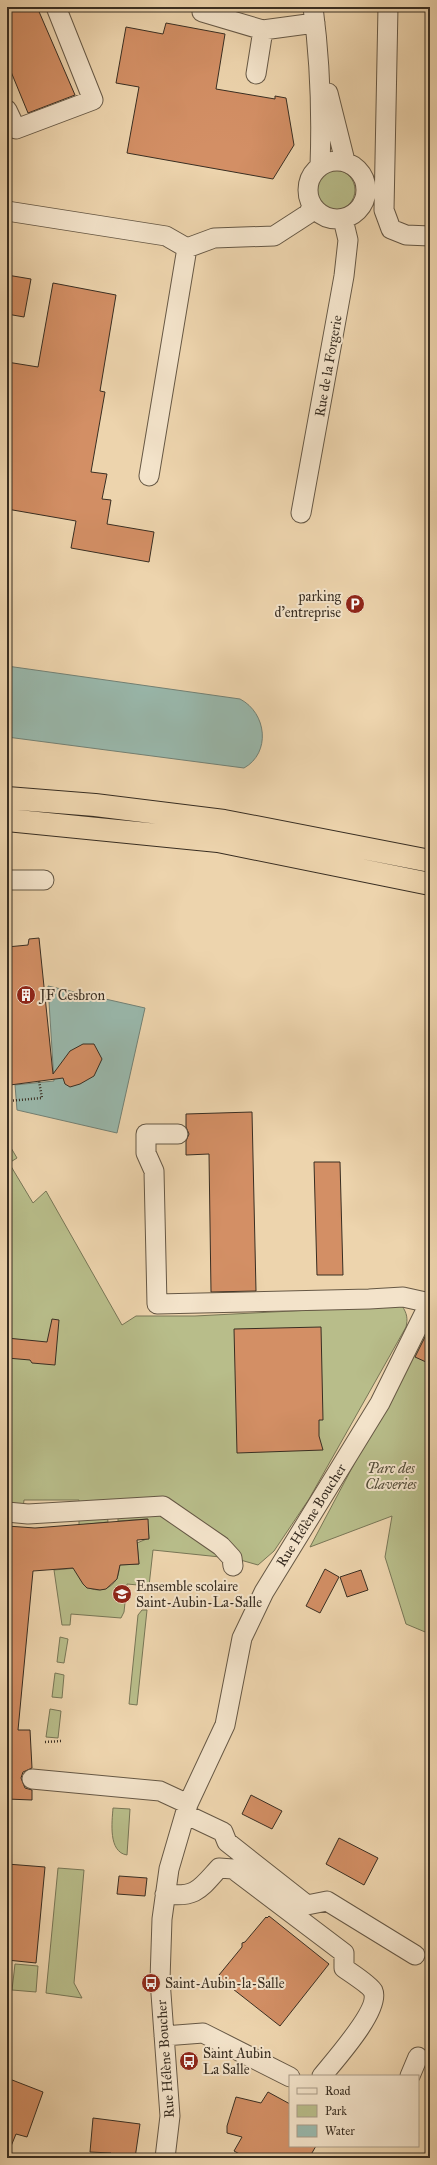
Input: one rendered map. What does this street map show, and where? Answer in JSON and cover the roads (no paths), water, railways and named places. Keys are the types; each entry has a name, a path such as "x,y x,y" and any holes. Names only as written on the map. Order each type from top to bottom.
{"highway":[{"path":"7,798 95,805 224,821 430,861"},
{"path":"7,820 218,841 430,884"}],"street":[{"path":"7,110 16,129 93,100 56,7"},
{"path":"388,7 384,210 391,229 406,235 430,236"},
{"path":"202,12 263,30 314,15 320,64 322,137 320,166"},
{"path":"256,74 263,30"},
{"path":"320,64 345,161"},
{"path":"332,160 345,161 357,168 364,180 366,193 365,198 361,207 350,217 335,220 326,218 312,207 308,196 307,185 312,174 320,166 332,160"},
{"path":"365,198 384,205"},
{"path":"187,248 214,238 274,236 308,214 312,207"},
{"path":"7,212 166,236 187,248"},
{"name":"Rue de la Forgerie","path":"301,513 344,276 348,240 343,219"},
{"path":"150,476 187,248"},
{"path":"7,880 44,880"},
{"path":"178,1134 146,1134 146,1153 154,1171 157,1304 403,1297 430,1303"},
{"name":"Rue Hélène Boucher","path":"165,2158 170,2116 160,1972 162,1919 169,1869 186,1809 225,1725 242,1638 264,1592 382,1399 430,1303"},
{"path":"7,1512 28,1514 162,1506 222,1546 232,1558 233,1566"},
{"path":"32,1778 160,1791 223,1832 227,1842 307,1905 327,1901 415,1955"},
{"path":"165,1894 185,1896 195,1892 219,1868 233,1869 344,1953 344,1968 373,1990 375,1998 370,2014 323,2075"},
{"path":"164,2036 203,2033 289,2076"},
{"path":"410,2075 418,2057"}],"water":[{"path":"7,666 240,699 249,705 256,714 260,723 262,743 259,753 253,761 244,768 7,737"},
{"path":"48,986 145,1008 117,1133 17,1110 15,1085 54,1081"}],"place":[{"name":"parking d'entreprise","path":"355,604"},
{"name":"JF Cesbron","path":"26,995"},
{"name":"Ensemble scolaire Saint-Aubin-La-Salle","path":"122,1594"},
{"name":"Saint-Aubin-la-Salle","path":"151,1983"},
{"name":"Saint Aubin La Salle","path":"189,2061"}],"park label":[{"name":"Parc des Claveries","path":"391,1476"}]}
